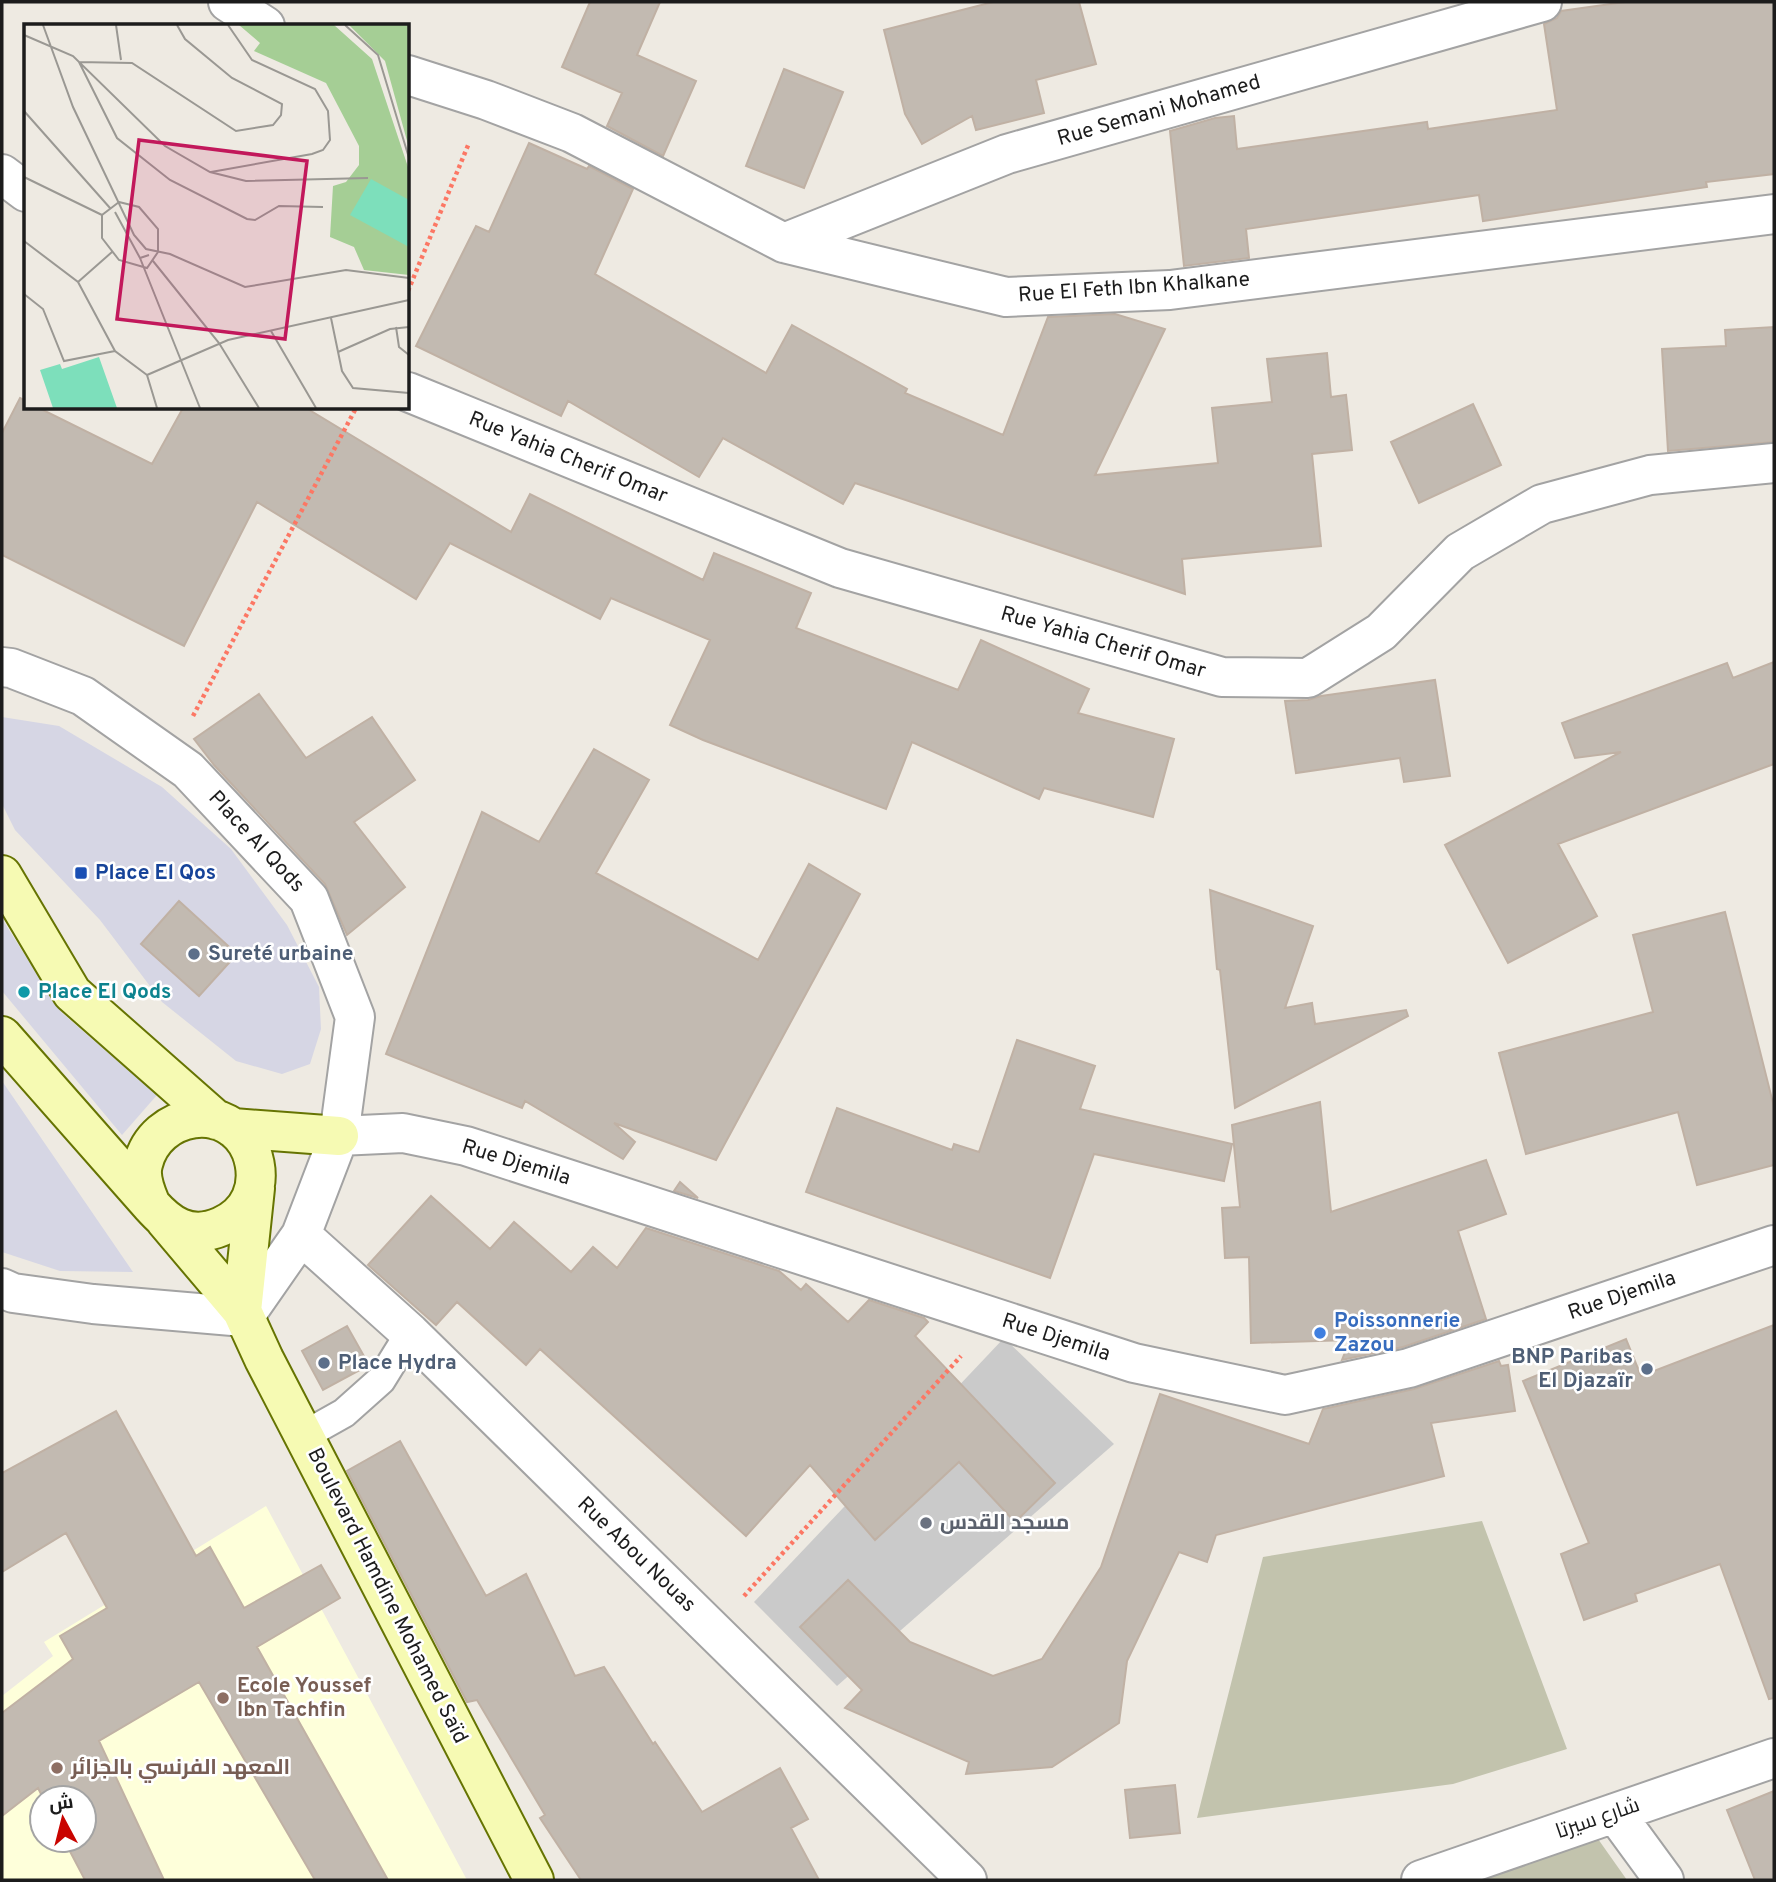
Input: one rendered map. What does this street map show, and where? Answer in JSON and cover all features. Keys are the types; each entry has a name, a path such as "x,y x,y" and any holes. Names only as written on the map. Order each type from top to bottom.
{"street":[{"path":"228,2 262,24"},
{"name":"Rue Semani Mohamed","path":"784,243 1007,154 1542,2"},
{"name":"Rue El Feth Ibn Khalkane","path":"410,76 486,100 572,133 784,243 1006,298 1170,290 1774,214"},
{"path":"2,174 24,190"},
{"name":"Rue Yahia Cherif Omar","path":"410,394 840,568 1222,677 1308,678 1381,632 1460,552 1542,503 1650,475 1774,463"},
{"name":"Place Al Qods","path":"2,667 83,696 188,770 309,899 355,1017 339,1136 300,1235 243,1314"},
{"path":"2,875 72,993 248,1145 255,1162 256,1181 243,1314 93,1304 13,1293 2,1288"},
{"name":"Boulevard Hamdine Mohamed Saïd","path":"2,1036 243,1314 303,1436 534,1880"},
{"path":"256,1181 251,1199 239,1216 222,1227 202,1231 183,1229 158,1213 143,1186 142,1166 155,1139 162,1131 179,1121 200,1118 225,1124 339,1136"},
{"name":"Rue Djemila","path":"339,1136 403,1133 466,1146 1134,1363 1285,1395 1409,1368 1774,1245"},
{"name":"Rue Abou Nouas","path":"300,1235 410,1333 967,1880"},
{"name":"شارع سيرتا","path":"1421,1880 1774,1758"},
{"path":"1615,1813 1664,1880"}],"lane":[{"path":"303,1436 344,1413 381,1380 410,1333"}],"path":[{"path":"410,286 486,100"},
{"path":"171,758 355,410"},
{"path":"713,1631 995,1318"}],"shaded area":[{"path":"2,717 59,726 162,787 231,849 287,925 319,987 321,1029 310,1064 282,1074 236,1061 162,1002 100,920 15,830 2,804"},
{"path":"2,919 62,1013 157,1095 122,1135 2,991"},
{"path":"2,1081 133,1272 60,1271 2,1252"},
{"name":"مسجد القدس","path":"1004,1338 1114,1444 837,1686 754,1602"},
{"name":"Ecole Youssef Ibn Tachfin","path":"266,1506 467,1880 2,1880 2,1696 53,1656 44,1642"},
{"path":"1482,1521 1567,1749 1453,1784 1197,1818 1263,1557"},
{"path":"1598,1839 1627,1880 1482,1880"}],"building":[{"path":"590,2 660,2 637,55 696,81 663,156 607,126 622,93 562,67"},
{"path":"993,2 1079,2 1096,64 1036,80 1044,113 976,130 972,116 922,144 905,114 884,30"},
{"path":"1625,2 1774,2 1774,174 1706,182 1707,187 1483,221 1479,195 1246,229 1249,258 1184,266 1170,131 1215,118 1234,116 1237,149 1427,122 1428,129 1557,110 1544,24 1557,18 1561,11"},
{"path":"784,69 843,92 804,188 746,166"},
{"path":"529,143 587,169 589,166 633,189 595,274 766,373 792,325 907,389 905,393 1003,435 1048,317 1115,314 1165,329 1095,475 1218,463 1212,408 1272,402 1267,359 1327,353 1331,397 1346,395 1352,450 1312,454 1321,546 1182,559 1185,594 855,483 843,504 723,438 699,477 568,401 561,416 416,346 476,226 489,232"},
{"path":"1774,327 1774,442 1668,451 1662,349 1726,346 1725,330"},
{"path":"20,398 24,400 24,410 43,410 152,464 182,410 309,410 511,532 530,494 703,580 714,553 811,593 796,628 958,690 981,640 1089,689 1078,713 1174,739 1153,817 1044,788 1039,799 912,742 886,809 670,725 710,640 611,598 600,619 450,543 416,599 257,502 184,646 2,555 2,433"},
{"path":"1473,404 1501,465 1419,503 1391,442"},
{"path":"1774,662 1774,764 1558,844 1597,916 1508,963 1445,845 1621,752 1575,758 1562,723 1727,663 1733,678"},
{"path":"1435,680 1450,776 1404,782 1400,758 1296,773 1285,701 1308,700"},
{"path":"259,694 306,758 372,717 415,780 354,822 405,887 347,935 325,884 214,765 194,739"},
{"path":"594,749 649,780 596,873 758,960 809,864 860,894 716,1160 614,1123 635,1142 623,1159 525,1101 522,1108 386,1054 482,812 539,842"},
{"path":"1210,890 1313,926 1285,1008 1312,1003 1315,1024 1406,1010 1408,1016 1235,1108"},
{"path":"179,901 237,954 199,996 141,944"},
{"path":"1725,912 1774,1107 1774,1165 1697,1185 1678,1112 1526,1154 1499,1053 1653,1012 1633,935"},
{"path":"1017,1040 1095,1066 1080,1109 1232,1144 1224,1181 1094,1154 1050,1278 806,1192 837,1108 952,1150 954,1144 979,1152"},
{"path":"1320,1102 1331,1212 1486,1160 1506,1214 1458,1231 1486,1319 1403,1347 1342,1360 1350,1340 1251,1343 1249,1257 1225,1258 1222,1208 1240,1207 1232,1125"},
{"path":"680,1182 698,1198 674,1191"},
{"path":"431,1196 490,1249 514,1222 571,1272 593,1247 617,1268 646,1228 779,1271 801,1290 806,1284 848,1322 869,1300 924,1318 928,1322 915,1336 1055,1483 1015,1522 959,1462 875,1540 810,1465 746,1536 540,1349 526,1365 457,1302 436,1325 368,1265"},
{"path":"1774,1325 1774,1698 1769,1699 1720,1564 1635,1594 1637,1601 1584,1620 1561,1554 1589,1543 1523,1381 1626,1339 1641,1376"},
{"path":"347,1326 369,1365 323,1390 302,1351"},
{"path":"1499,1361 1501,1366 1508,1365 1515,1411 1431,1423 1444,1476 1216,1535 1207,1562 1179,1552 1127,1661 1119,1723 1052,1767 966,1774 969,1762 845,1708 862,1690 800,1627 848,1580 910,1642 993,1676 1042,1659 1101,1567 1160,1394 1309,1444 1323,1409 1414,1389"},
{"path":"116,1411 196,1556 210,1547 244,1608 321,1565 340,1598 257,1647 388,1880 315,1880 199,1682 99,1741 164,1880 85,1880 71,1854 98,1854 98,1784 28,1784 28,1796 2,1816 2,1713 73,1659 60,1636 107,1608 66,1533 2,1572 2,1473"},
{"path":"400,1441 486,1596 526,1574 575,1676 604,1667 653,1744 655,1742 702,1812 780,1768 808,1819 791,1828 819,1880 581,1880 540,1818 545,1815 477,1700 467,1702 347,1471"},
{"path":"1175,1785 1180,1833 1130,1838 1125,1790"},
{"path":"1774,1791 1774,1880 1755,1880 1727,1810"}],"place":[{"name":"Place El Qos","path":"81,873"},
{"name":"Sureté urbaine","path":"194,954"},
{"name":"Place El Qods","path":"24,992"},
{"name":"Poissonnerie Zazou","path":"1320,1333"},
{"name":"Place Hydra","path":"324,1363"},
{"name":"BNP Paribas El Djazaïr","path":"1647,1369"},
{"name":"مسجد القدس","path":"926,1523"},
{"name":"Ecole Youssef Ibn Tachfin","path":"223,1698"},
{"name":"المعهد الفرنسي بالجزائر","path":"57,1768"}]}
